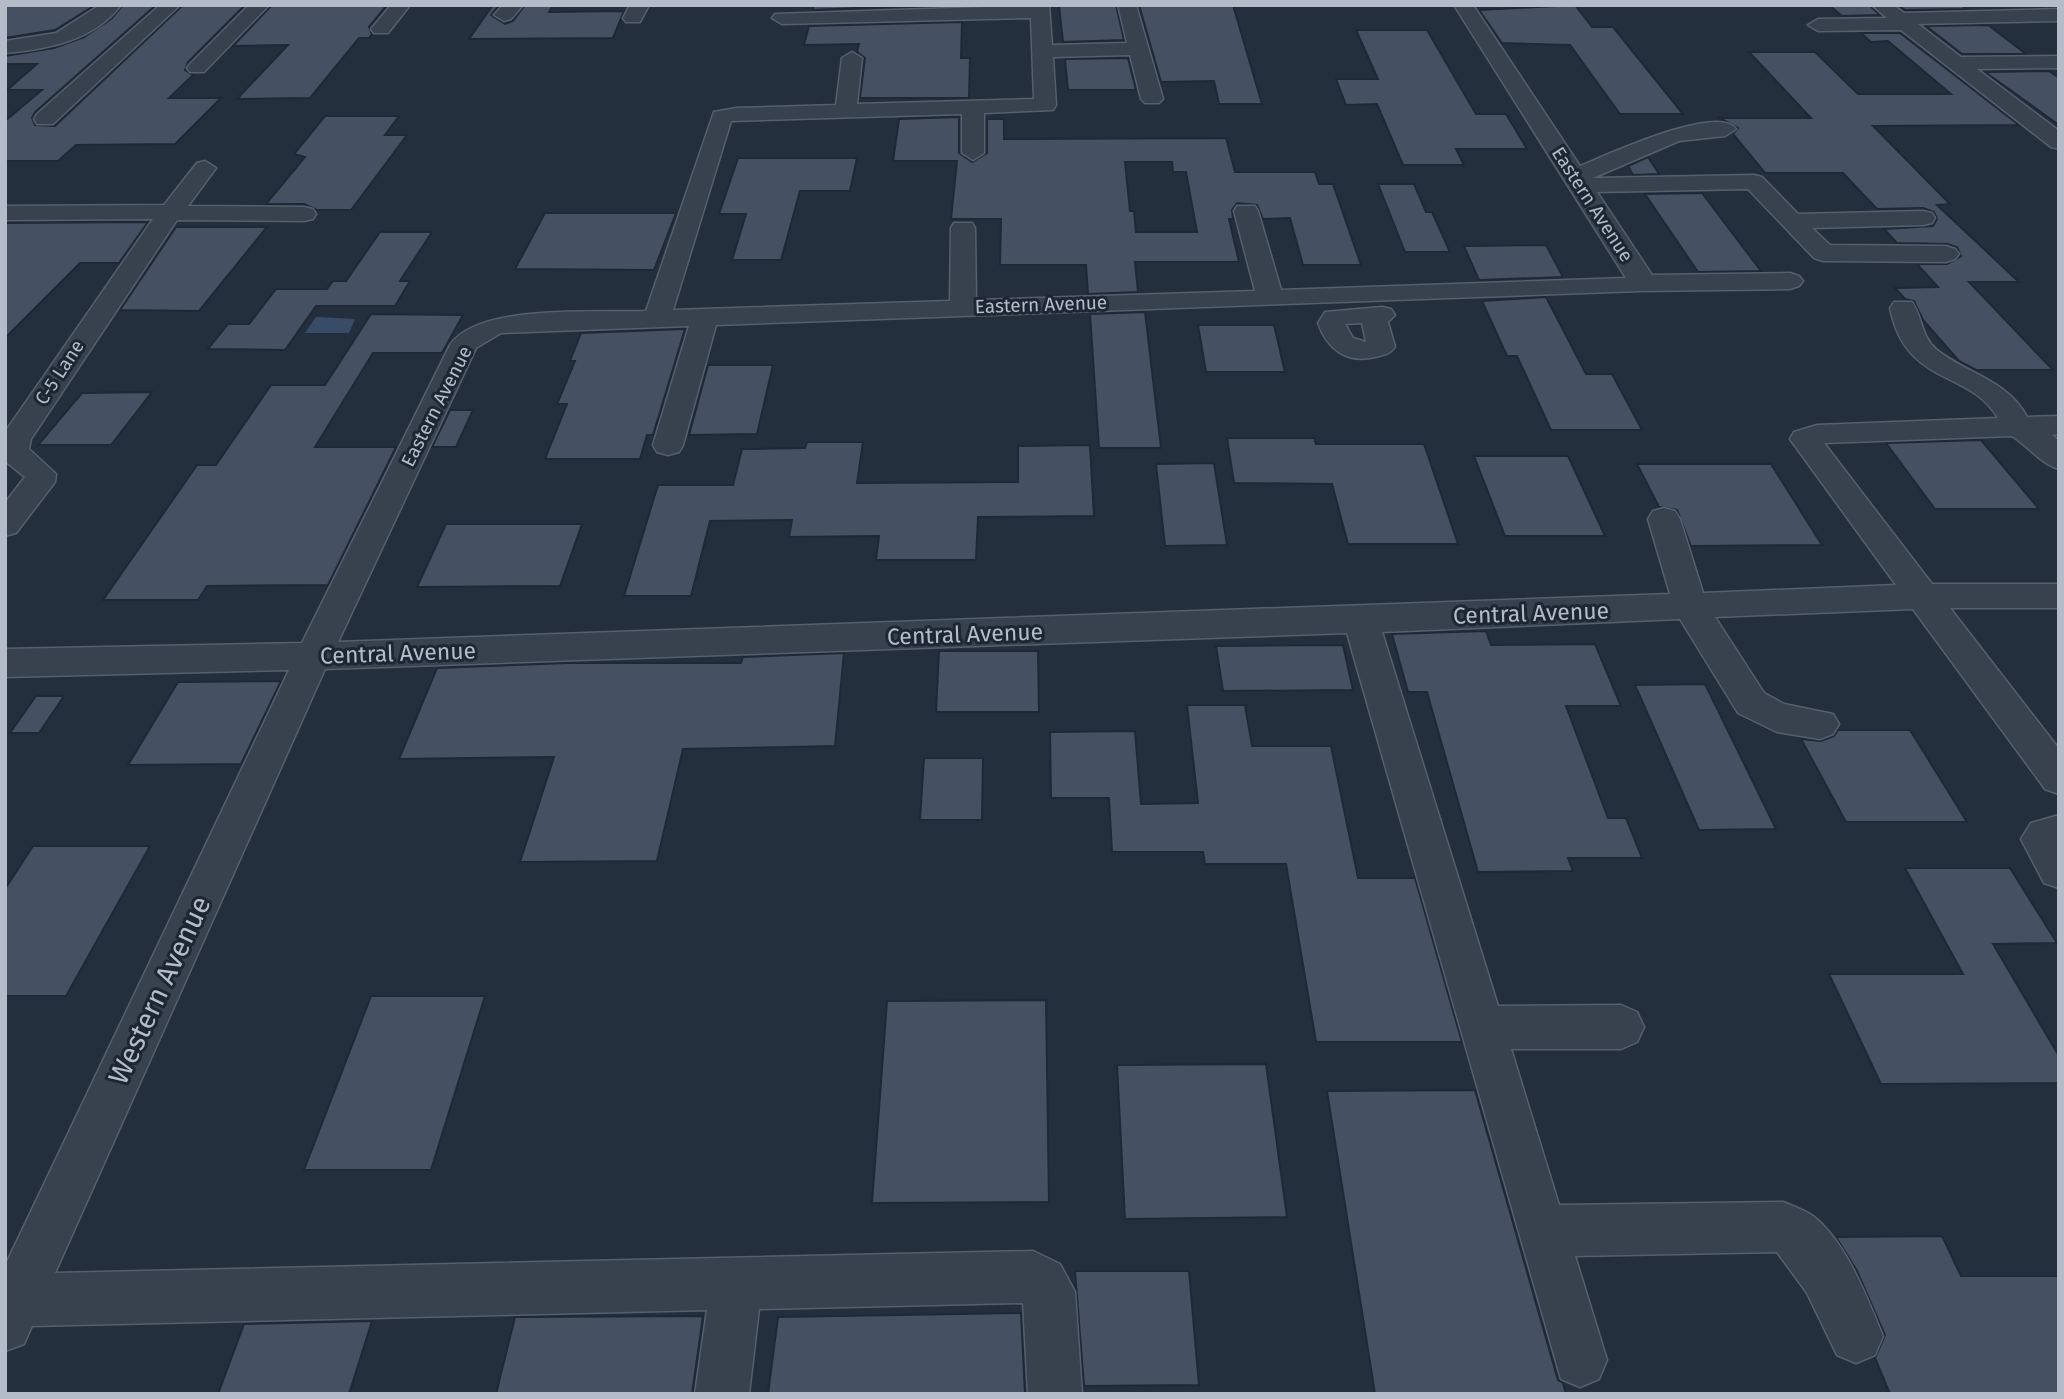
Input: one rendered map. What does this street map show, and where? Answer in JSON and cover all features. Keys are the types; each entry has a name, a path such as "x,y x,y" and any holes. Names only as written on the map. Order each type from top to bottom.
{"street":[{"path":"5,47 43,44 75,35 112,5"},
{"path":"45,119 171,5"},
{"path":"197,68 260,5"},
{"path":"381,29 401,5"},
{"path":"1127,5 1152,99"},
{"name":"Eastern Avenue","path":"313,656 464,345 474,334 489,327 705,316 1623,286 1640,283 1639,274 1463,5"},
{"path":"1881,5 2059,142"},
{"path":"657,318 722,117 736,114 1045,105 1045,51 1041,9 930,9 782,18"},
{"path":"1818,24 2059,16"},
{"path":"1045,51 1137,49"},
{"path":"846,111 852,58"},
{"path":"1955,63 2059,61"},
{"path":"973,107 973,153"},
{"path":"1578,181 1674,135 1725,130"},
{"name":"C-5 Lane","path":"5,525 39,482 41,474 40,470 13,452 16,439 170,213 205,168"},
{"path":"1578,181 1747,181 1759,184 1817,249 1828,255 1946,254"},
{"path":"1246,211 1270,296"},
{"path":"5,213 304,214"},
{"path":"1790,218 1920,215"},
{"path":"963,228 963,307"},
{"path":"1640,283 1790,281"},
{"path":"1373,315 1438,312 1440,307 1434,291"},
{"path":"1903,307 1908,331 1926,355 1990,392 2009,410 2017,426 2039,440 2059,459"},
{"path":"668,444 705,316"},
{"path":"2059,425 1817,434 1805,439 2059,778"},
{"path":"1664,519 1690,606 1751,703 1777,717 1820,724"},
{"name":"Central Avenue","path":"5,663 313,656 1362,620 1924,596 2059,596"},
{"path":"1362,620 1580,1360"},
{"name":"Western Avenue","path":"11,1312 313,656"},
{"path":"2059,832 2045,835 2041,839 2059,870"},
{"path":"1482,1028 1621,1027"},
{"path":"1542,1231 1783,1227 1796,1232 1808,1245 1856,1336"},
{"path":"11,1312 1033,1278 1042,1282 1049,1292 1055,1394"},
{"path":"722,1394 736,1286"}],"water":[{"path":"316,317 355,319 349,333 305,333"}],"building":[{"path":"5,5 95,5 55,30 5,38"},
{"path":"123,5 156,5 35,112 32,118 35,125 55,126 183,5 245,5 188,62 185,70 193,75 169,98 221,98 175,144 76,145 58,161 5,161 5,121 42,90 7,90 37,64 5,64 5,56 54,48 84,37 111,19"},
{"path":"272,5 387,5 369,27 372,34 369,38 359,38 310,98 237,99 288,45 233,46"},
{"path":"493,5 499,5 491,15 505,24 513,21 525,5 553,5 549,12 624,11 613,38 469,39"},
{"path":"814,5 922,5 813,10"},
{"path":"1059,5 1116,5 1124,40 1063,42"},
{"path":"1139,5 1233,5 1262,104 1219,104 1214,81 1161,82"},
{"path":"1575,5 1592,27 1613,27 1683,114 1620,114 1570,45 1502,43 1479,10"},
{"path":"1829,5 1869,5 1880,15 1842,16"},
{"path":"1898,5 1961,5 1966,9 1905,10"},
{"path":"962,22 961,58 970,58 969,98 860,98 865,58 857,52 859,44 804,45 809,26"},
{"path":"1988,25 2026,54 1962,54 1926,26"},
{"path":"1356,30 1427,30 1476,114 1506,114 1527,149 1456,149 1464,165 1403,165 1377,104 1346,105 1336,79 1378,79"},
{"path":"1861,33 1900,33 2019,125 1873,126 1950,204 1937,205 2019,282 1969,282 2053,370 1976,370 1959,361 1923,320 1914,301 1905,299 1895,288 1938,287 1917,264 1947,264 1961,256 1957,247 1947,244 1897,243 1884,229 1933,226 1937,219 1934,212 1923,208 1877,209 1843,173 1765,173 1733,134 1738,128 1720,118 1811,118 1749,52 1815,52 1858,94 1951,94 1888,41 1871,42"},
{"path":"1128,58 1136,90 1068,90 1065,59"},
{"path":"2049,71 2059,78 2059,125 1985,72"},
{"path":"325,116 399,116 385,135 407,135 351,210 317,210 304,204 266,204 305,157 294,154"},
{"path":"959,117 959,153 972,162 987,153 987,119 1004,119 1004,139 1226,138 1235,172 1315,172 1319,184 1333,184 1361,265 1303,265 1290,218 1263,219 1257,205 1237,203 1232,210 1233,219 1229,219 1239,262 1135,262 1138,292 1088,294 1086,265 1000,265 1001,219 951,219 957,161 893,161 899,119","holes":["1125,162 1172,162 1173,172 1186,172 1197,232 1136,232 1134,211 1130,211"]},
{"path":"1648,157 1659,174 1633,175 1628,166"},
{"path":"738,158 857,158 850,191 800,191 781,260 732,260 746,214 719,214"},
{"path":"1378,184 1414,184 1426,212 1432,212 1450,252 1405,252"},
{"path":"1702,193 1761,271 1698,272 1645,194"},
{"path":"545,213 676,213 654,270 515,269"},
{"path":"148,222 119,263 80,263 5,338 5,223"},
{"path":"176,227 267,227 199,311 120,310"},
{"path":"380,232 432,232 400,281 410,281 395,306 316,306 285,350 208,349 228,324 249,324 276,289 327,289 333,281 346,281"},
{"path":"1546,245 1563,277 1479,280 1464,246"},
{"path":"1546,297 1586,374 1612,374 1642,430 1551,430 1517,356 1507,356 1482,301"},
{"path":"1145,312 1161,448 1099,448 1090,314"},
{"path":"371,314 463,315 442,353 373,353 315,447 396,447 328,585 207,586 198,600 103,600 197,465 216,465 271,385 325,385"},
{"path":"1198,325 1274,325 1285,372 1206,372"},
{"path":"685,329 653,435 647,435 640,459 545,459 567,404 557,404 575,361 570,361 581,333"},
{"path":"708,365 773,365 757,434 689,435"},
{"path":"152,392 111,445 38,445 82,393"},
{"path":"450,410 473,410 456,447 432,447"},
{"path":"1227,438 1314,438 1316,444 1424,444 1458,544 1348,544 1332,484 1234,483"},
{"path":"1981,440 2039,509 1935,509 1886,443"},
{"path":"807,442 863,442 857,483 1018,482 1018,446 1090,445 1094,516 978,517 976,560 876,560 879,536 789,537 792,520 710,521 691,596 624,596 658,485 733,485 742,449 805,448"},
{"path":"1474,456 1568,456 1605,536 1505,536"},
{"path":"1214,463 1227,545 1165,546 1156,464"},
{"path":"1637,464 1771,464 1822,545 1691,546 1677,510 1659,507"},
{"path":"446,524 582,524 560,586 417,587"},
{"path":"1486,631 1491,645 1595,644 1621,706 1566,706 1608,818 1626,818 1642,858 1568,858 1573,871 1478,872 1427,692 1408,692 1392,634"},
{"path":"1343,645 1353,690 1223,691 1216,646"},
{"path":"939,651 1038,651 1039,712 936,712"},
{"path":"844,653 835,746 683,749 657,861 520,862 554,757 399,759 437,668 568,663 741,663 743,657"},
{"path":"281,681 241,764 128,765 178,682"},
{"path":"1705,684 1776,829 1699,830 1635,685"},
{"path":"36,696 64,696 39,733 10,733"},
{"path":"1187,705 1245,705 1252,746 1331,746 1358,878 1415,878 1462,1042 1316,1042 1286,864 1205,864 1203,852 1112,852 1109,798 1051,798 1050,732 1135,731 1141,804 1198,803"},
{"path":"1838,730 1910,730 1967,822 1846,822 1801,739 1821,741 1834,736"},
{"path":"924,758 983,758 982,820 920,820"},
{"path":"33,846 150,846 66,996 5,996 5,889"},
{"path":"1905,868 2010,868 2057,943 1993,944 2059,1056 2059,1083 1881,1084 1829,974 1963,974"},
{"path":"371,996 485,996 431,1170 304,1170"},
{"path":"1046,1000 1049,1202 872,1203 887,1001"},
{"path":"1266,1064 1287,1217 1125,1219 1117,1065"},
{"path":"1475,1090 1558,1380 1563,1383 1566,1394 1375,1394 1327,1091"},
{"path":"1942,1236 1961,1276 2059,1276 2059,1394 1890,1394 1875,1358 1885,1335 1857,1271 1836,1237"},
{"path":"1075,1271 1189,1271 1199,1385 1084,1386"},
{"path":"1021,1313 1025,1394 768,1394 778,1317"},
{"path":"703,1316 692,1394 496,1394 515,1317"},
{"path":"372,1321 349,1394 218,1394 244,1324"}]}
